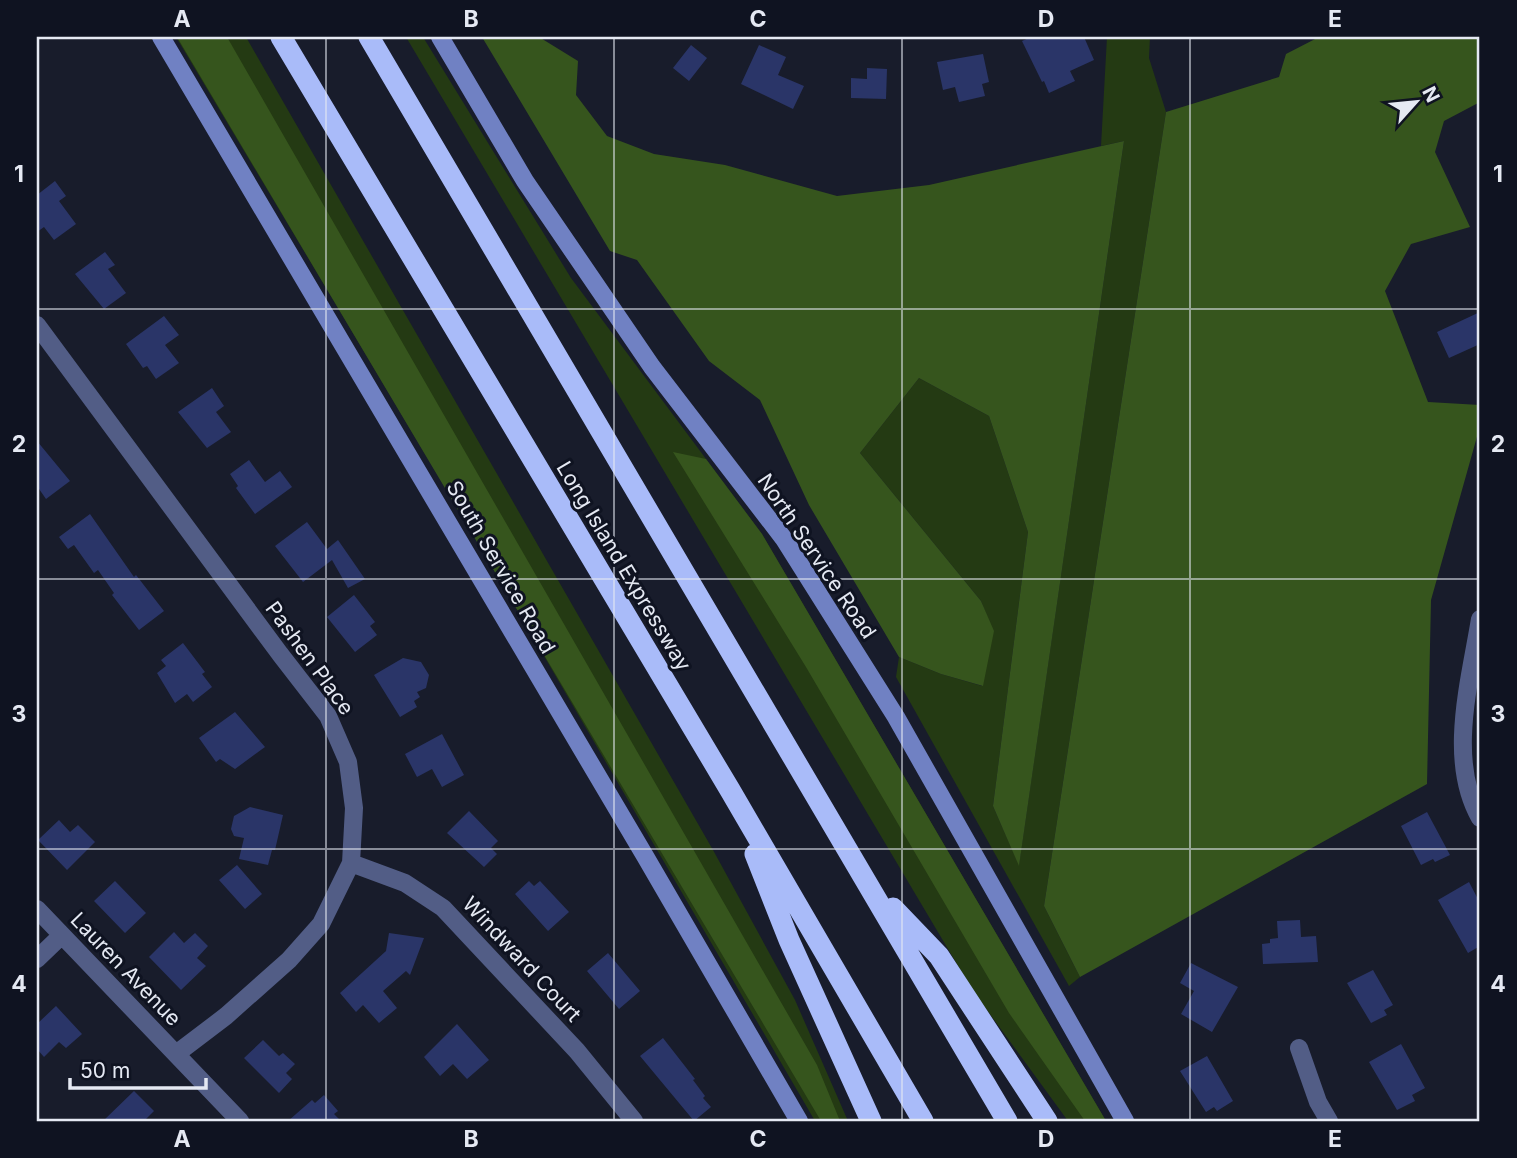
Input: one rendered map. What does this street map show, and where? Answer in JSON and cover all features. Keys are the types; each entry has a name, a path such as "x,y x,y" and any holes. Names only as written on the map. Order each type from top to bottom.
{"highway":[{"name":"Long Island Expressway","path":"281,37 730,790 923,1121"},
{"path":"369,37 1007,1121"},
{"path":"730,790 789,940 871,1121"},
{"path":"868,883 939,957 1047,1121"}],"main road":[{"name":"South Service Road","path":"161,37 625,821 799,1121"},
{"name":"North Service Road","path":"440,37 525,181 652,366 784,539 882,695 1125,1121"}],"street":[{"name":"Pashen Place","path":"37,325 328,716 348,762 354,808 351,863 321,924 289,961 226,1016 176,1054"},
{"path":"1480,620 1477,663 1463,720 1465,769 1480,818"},
{"name":"Windward Court","path":"351,863 405,883 443,908 577,1051 634,1121"},
{"name":"Lauren Avenue","path":"37,909 240,1121"},
{"path":"37,959 62,935"},
{"path":"1298,1048 1318,1102 1329,1121"}],"green space":[{"path":"176,37 246,37 713,850 795,1000 848,1121 815,1121 470,529"},
{"path":"177,37 227,37 817,1065 840,1121 821,1121"},
{"path":"406,37 423,37 571,278 762,534 1106,1121 1068,1121 973,991"},
{"path":"482,37 539,37 578,61 576,95 607,136 654,154 725,165 837,196 929,185 1124,141 1019,866 993,806 1028,532 989,416 919,378 860,453 981,601 994,631 983,686 941,674 899,657 809,505 760,400 709,361 637,260 610,251"},
{"path":"1107,37 1150,37 1149,58 1166,112 1044,906 1080,977 1069,986 896,677 899,657 941,674 982,686 993,631 981,601 860,453 919,378 989,416 1028,532 993,806 1019,865 1124,141 1101,146"},
{"path":"1319,37 1480,37 1480,102 1444,121 1435,152 1470,227 1411,244 1385,291 1428,402 1480,405 1480,426 1431,600 1427,784 1080,977 1044,906 1166,112 1279,77 1286,54"},
{"path":"673,452 706,459 762,534 1106,1121 1085,1121 1009,1013 806,667"}],"building":[{"path":"1031,37 1084,37 1094,60 1070,71 1075,81 1049,93 1022,41"},
{"path":"691,45 707,58 689,81 673,68"},
{"path":"759,45 786,57 778,75 804,86 793,109 741,84"},
{"path":"983,54 989,82 982,84 985,96 959,102 955,87 943,90 937,62"},
{"path":"867,68 887,69 886,99 851,98 851,78 867,79"},
{"path":"55,181 66,196 59,201 76,224 54,240 44,227 37,232 37,195"},
{"path":"105,252 115,265 108,269 126,293 104,309 75,274"},
{"path":"1480,312 1480,344 1449,358 1437,332"},
{"path":"164,316 179,335 165,345 179,363 156,379 147,366 143,368 126,344"},
{"path":"212,388 224,406 216,412 231,432 207,448 178,412"},
{"path":"37,441 70,481 46,499 37,486"},
{"path":"249,460 265,482 280,471 292,487 255,514 236,488 238,486 230,474"},
{"path":"90,514 134,577 136,575 164,611 139,630 112,595 114,593 98,570 94,573 74,545 68,549 59,537"},
{"path":"307,522 327,549 338,540 365,579 348,588 332,560 303,582 275,546"},
{"path":"354,595 375,622 370,626 377,635 355,652 327,617"},
{"path":"183,643 205,672 202,674 212,687 193,702 187,694 175,703 157,673 166,666 161,660"},
{"path":"403,658 421,662 429,675 426,688 417,692 420,697 414,701 417,707 400,717 374,675"},
{"path":"235,712 265,747 235,769 220,759 216,762 199,738"},
{"path":"442,734 464,775 442,787 432,769 417,777 405,754"},
{"path":"250,807 283,815 275,850 272,850 268,865 239,859 244,838 234,836 231,829 234,816"},
{"path":"469,811 498,841 491,848 497,854 484,867 447,833"},
{"path":"1427,812 1450,855 1421,865 1401,826"},
{"path":"59,820 70,832 78,825 95,842 67,870 38,840"},
{"path":"237,865 262,894 245,909 219,880"},
{"path":"115,881 146,913 125,933 94,901"},
{"path":"529,881 534,886 540,881 569,912 548,931 515,894"},
{"path":"1469,882 1480,903 1480,946 1468,953 1438,900"},
{"path":"1300,920 1301,937 1316,936 1318,962 1263,964 1262,944 1278,938 1277,921"},
{"path":"174,932 184,943 195,933 208,946 197,958 206,966 181,990 149,957"},
{"path":"389,933 424,938 410,975 406,971 383,991 397,1008 379,1023 363,1005 356,1012 340,993 386,951"},
{"path":"608,953 640,991 619,1009 587,971"},
{"path":"1191,963 1238,987 1212,1032 1181,1014 1194,991 1180,983"},
{"path":"1373,970 1393,1005 1384,1010 1387,1015 1371,1023 1347,983"},
{"path":"56,1006 82,1034 66,1048 59,1042 44,1057 37,1049 37,1024"},
{"path":"457,1024 489,1060 467,1079 453,1064 440,1076 424,1057"},
{"path":"663,1038 695,1079 693,1080 705,1096 703,1098 711,1107 694,1121 640,1056"},
{"path":"263,1040 279,1056 283,1053 295,1064 286,1073 292,1079 279,1093 244,1058"},
{"path":"1401,1044 1425,1088 1412,1095 1415,1101 1397,1110 1369,1062"},
{"path":"1207,1056 1233,1101 1217,1111 1214,1107 1206,1112 1180,1071"},
{"path":"134,1091 154,1111 144,1121 103,1121"},
{"path":"324,1095 338,1111 334,1114 341,1121 288,1121 312,1100 315,1103"}]}
